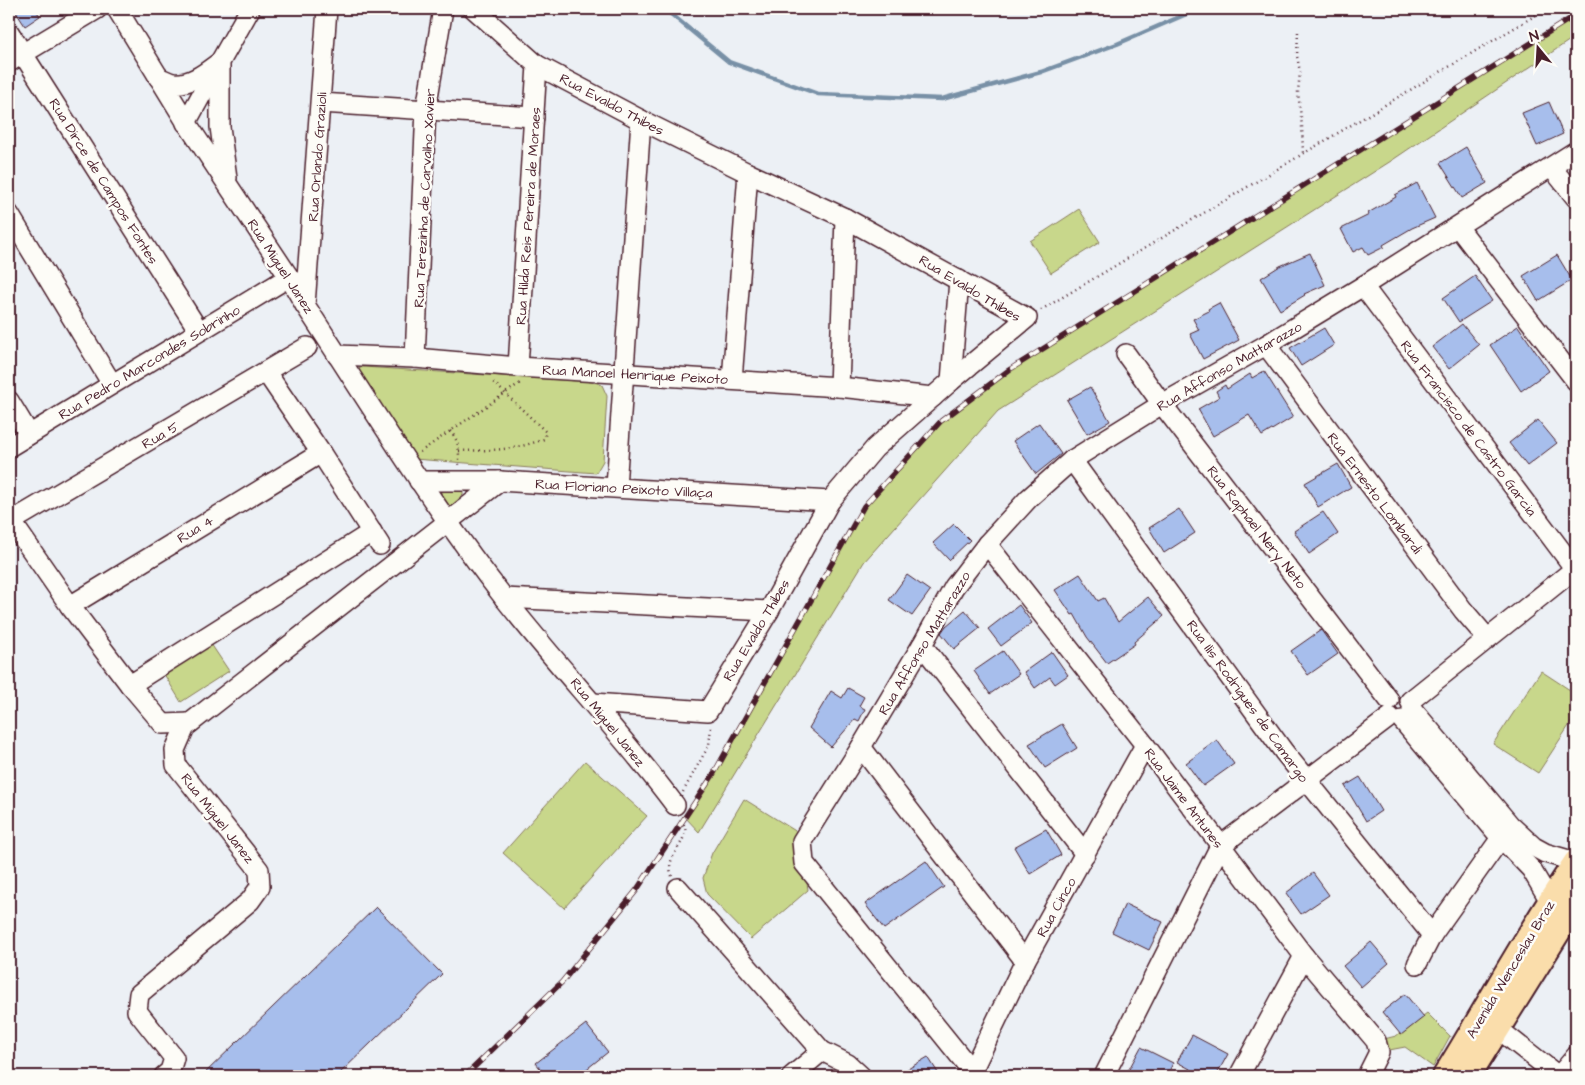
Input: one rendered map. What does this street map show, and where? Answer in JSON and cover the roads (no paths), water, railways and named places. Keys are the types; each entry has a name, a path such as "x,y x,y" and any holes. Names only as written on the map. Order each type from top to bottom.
{"main road":[{"name":"Avenida Wenceslau Braz","path":"1468,1076 1490,1022 1550,901 1576,862"},
{"name":"Avenida Wenceslau Braz","path":"1445,1076 1490,1022 1576,903"}],"street":[{"path":"16,58 97,9"},
{"path":"186,123 250,9"},
{"name":"Rua Orlando Grazioli","path":"305,305 327,9"},
{"name":"Rua Terezinha de Carvalho Xavier","path":"415,358 426,109 443,9"},
{"name":"Rua Evaldo Thibes","path":"474,9 537,65 641,120 845,218 1026,318 951,380 875,448 830,501 769,611 709,709 593,703"},
{"name":"Rua Miguel Janez","path":"121,11 186,123 289,277 418,481 504,598 676,805"},
{"name":"Rua Dirce de Campos Fontes","path":"9,32 16,58 199,331"},
{"path":"158,77 174,83 187,82 203,75 220,62"},
{"path":"220,62 220,127 229,187"},
{"name":"Rua Hilda Reis Pereira de Moraes","path":"518,367 537,65"},
{"path":"321,103 534,117"},
{"path":"616,487 641,120"},
{"name":"Rua Affonso Mattarazzo","path":"974,1074 804,863 802,841 861,747 954,587 987,544 1029,498 1072,460 1162,404 1266,345 1363,286 1552,168 1576,151"},
{"path":"1552,168 1576,198"},
{"path":"732,380 748,173"},
{"path":"9,214 112,384"},
{"path":"839,387 845,218"},
{"path":"1458,227 1576,381"},
{"name":"Rua Pedro Marcondes Sobrinho","path":"9,447 289,277"},
{"path":"951,380 958,280"},
{"name":"Rua Francisco de Castro Garcia","path":"1363,286 1575,569"},
{"name":"Rua Ernesto Lombardi","path":"1266,345 1463,610 1487,638"},
{"name":"Rua 5","path":"10,520 307,347"},
{"name":"Rua Raphael Nery Neto","path":"1126,354 1162,404 1401,710 1505,831"},
{"name":"Rua Manoel Henrique Peixoto","path":"337,355 415,358 540,369 839,387 933,397"},
{"path":"130,685 376,538 266,372"},
{"path":"9,401 30,434"},
{"name":"Rua 4","path":"70,606 321,453"},
{"name":"Rua Ilis Rodrigues de Camargo","path":"1072,460 1305,780 1432,935"},
{"name":"Rua Miguel Janez","path":"164,1076 170,1071 174,1058 137,1011 140,994 250,901 260,887 259,870 176,765 175,750 185,727 500,480"},
{"name":"Rua Floriano Peixoto Villaça","path":"418,481 500,480 830,501"},
{"path":"10,520 70,606 130,685 163,724 190,723"},
{"name":"Rua Jaime Antunes","path":"987,544 1145,745 1304,956 1376,1041 1380,1052 1367,1076"},
{"path":"1104,1076 1220,846 1305,780 1401,710 1487,638 1575,569"},
{"path":"504,598 769,611"},
{"path":"922,645 1085,854"},
{"name":"Rua Cinco","path":"974,1074 1026,961 1145,745"},
{"path":"861,747 1026,961"},
{"path":"1505,831 1545,853 1576,862"},
{"path":"1505,831 1550,901"},
{"path":"1417,964 1432,935 1505,831"},
{"path":"678,888 822,1051 848,1064 861,1076"},
{"path":"1239,1076 1304,956"},
{"path":"1490,1022 1558,1076 1576,1056"},
{"path":"792,1076 822,1051"}],"waterway":[{"path":"665,9 729,62 818,94 942,99 1041,72 1117,44 1198,9"}],"railway":[{"path":"465,1076 562,982 636,891 713,775 864,506 941,421 1009,370 1576,15"}]}
